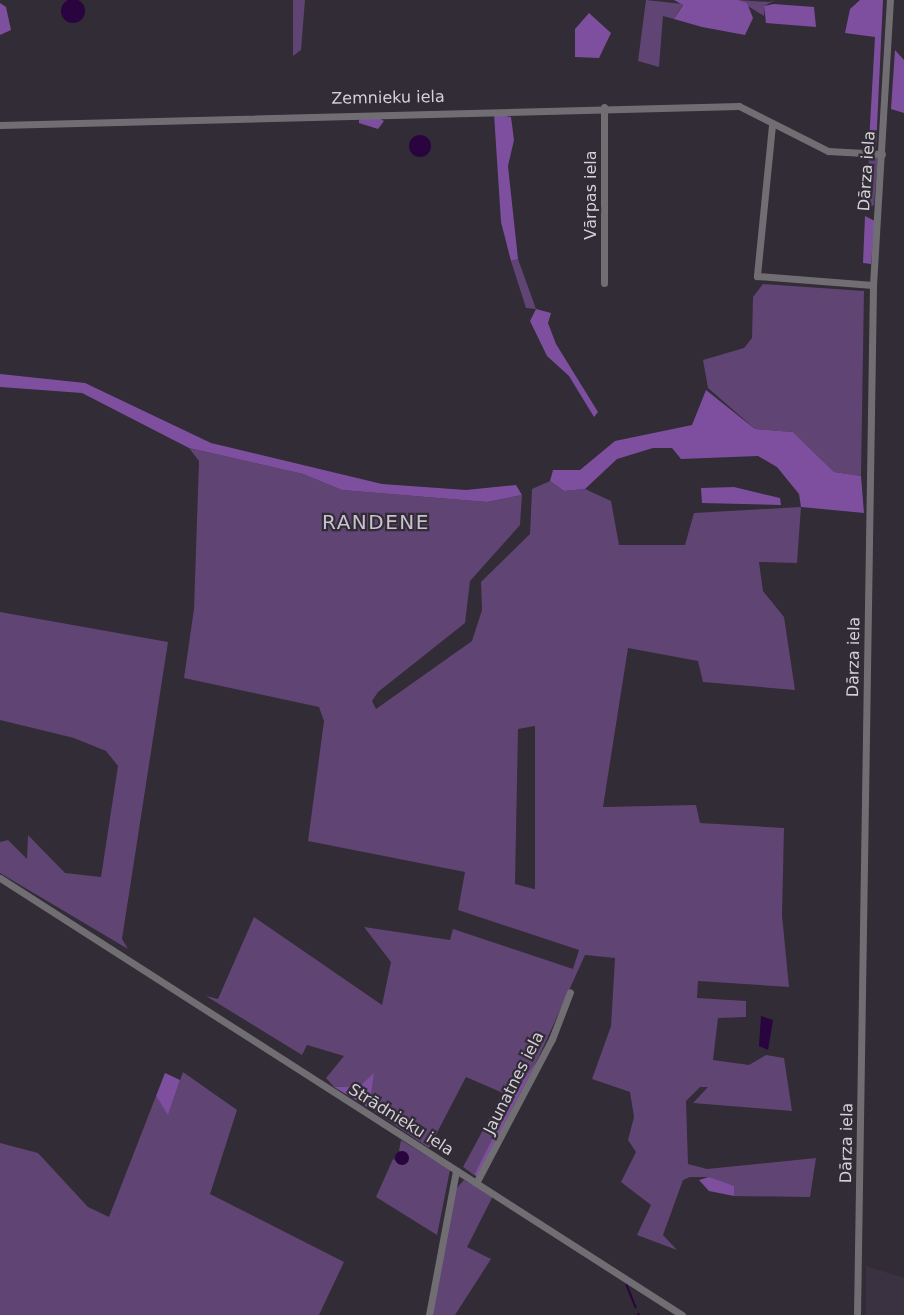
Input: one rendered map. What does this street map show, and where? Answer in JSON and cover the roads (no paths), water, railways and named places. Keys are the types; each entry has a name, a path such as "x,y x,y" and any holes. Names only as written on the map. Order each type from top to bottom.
{"street":[{"name":"Dārza iela","path":"857,1315 873,285 890,0"},
{"name":"Zemnieku iela","path":"0,125 604,107 739,106 828,152 882,154"},
{"name":"Vārpas iela","path":"604,107 604,283"},
{"path":"772,125 757,276 873,285"},
{"name":"Strādnieku iela","path":"0,878 682,1315"},
{"name":"Jaunatnes iela","path":"476,1183 570,993"},
{"path":"429,1315 456,1171"}],"waterway":[{"path":"627,1285 636,1307"}],"district":[{"name":"RANDENE","path":"376,522"}]}
